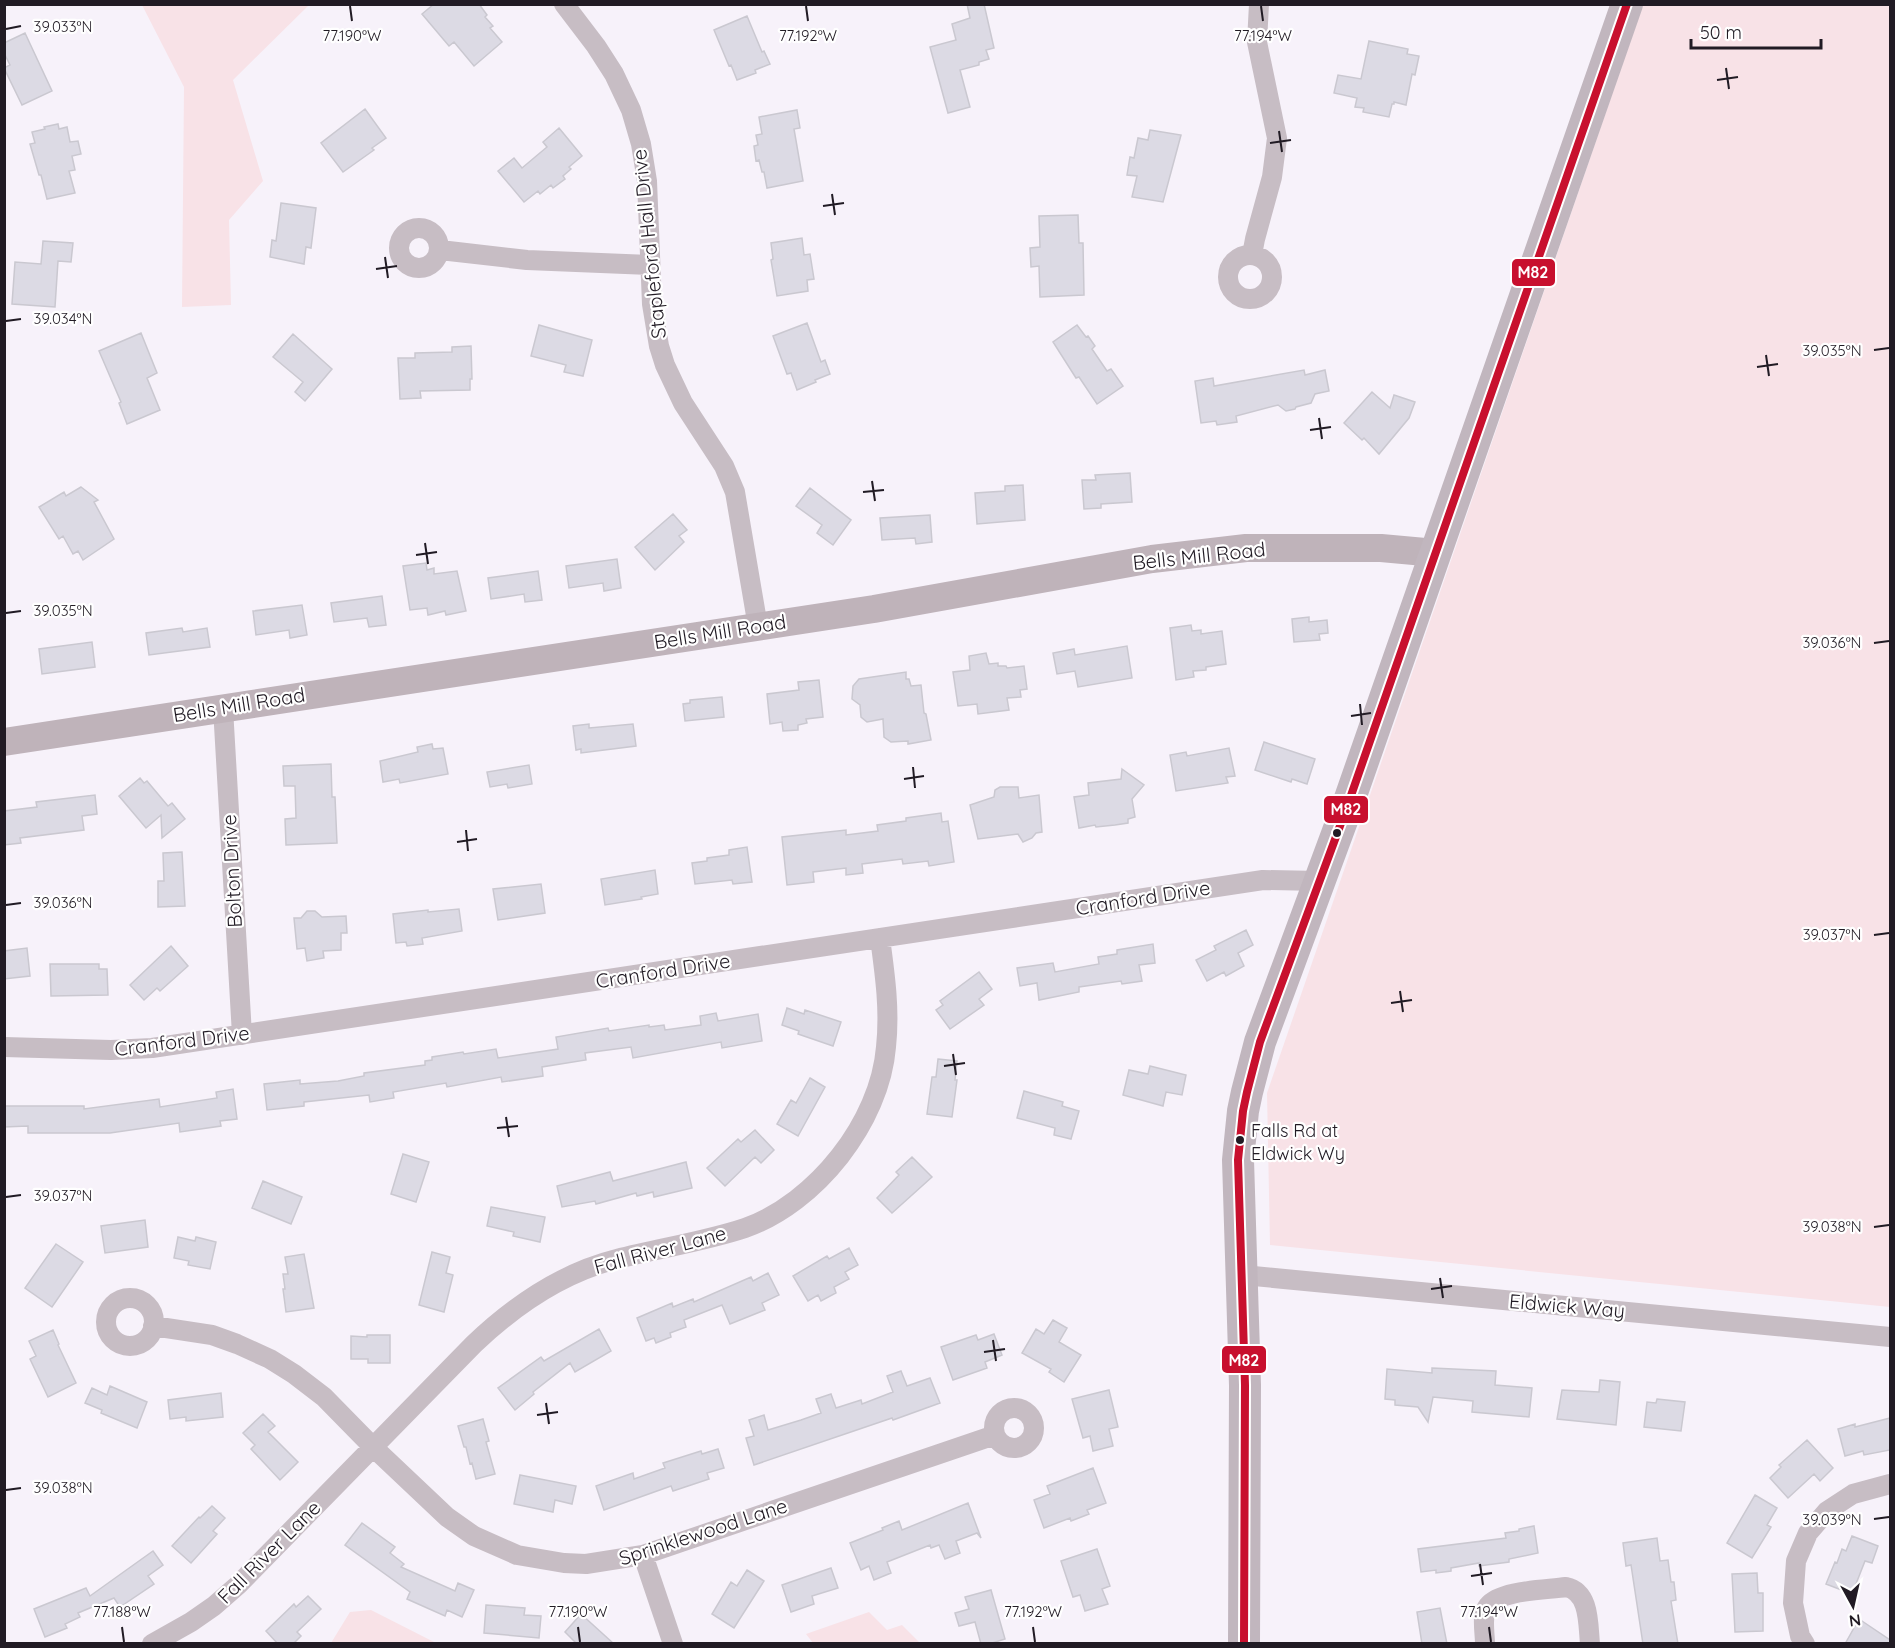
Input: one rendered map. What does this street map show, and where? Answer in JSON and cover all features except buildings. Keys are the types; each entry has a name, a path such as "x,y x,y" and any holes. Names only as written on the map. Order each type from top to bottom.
{"main road":[{"path":"1245,1644 1245,1385 1238,1160 1243,1111 1260,1042 1320,881 1436,554 1627,4"}],"street":[{"name":"Stapleford Hall Drive","path":"564,4 614,74 631,110 647,181 652,304 659,346 665,365 683,403 724,466 735,492 758,627"},
{"path":"1252,255 1272,177 1277,138 1257,42 1259,4"},
{"path":"440,250 527,260 650,265"},
{"name":"Bells Mill Road","path":"4,742 758,627 1152,560 1246,548 1381,548 1436,554"},
{"name":"Bolton Drive","path":"223,708 242,1035"},
{"name":"Cranford Drive","path":"4,1047 111,1050 152,1048 1263,880 1320,881"},
{"name":"Fall River Lane","path":"152,1644 191,1622 238,1585 481,1338 536,1294 573,1274 615,1259 747,1227 774,1214 800,1197 824,1174 840,1155 866,1116 881,1076 888,1023 880,938"},
{"name":"Eldwick Way","path":"1243,1275 1890,1336"},
{"name":"Sprinklewood Lane","path":"153,1326 212,1335 270,1359 324,1397 374,1448 447,1516 474,1536 517,1555 564,1563 586,1564 643,1555 995,1435"},
{"path":"1805,1644 1800,1636 1793,1604 1796,1561 1808,1533 1827,1511 1853,1494 1890,1484"},
{"path":"643,1555 673,1644"},
{"path":"1485,1644 1484,1617 1488,1606 1497,1598 1566,1587 1575,1589 1582,1597 1590,1644"}],"shaded area":[{"path":"307,4 308,6 233,80 263,181 229,220 231,305 182,307 184,87 142,5"},
{"path":"1643,5 1890,5 1890,1307 1270,1245 1267,1093"},
{"path":"371,1610 436,1643 331,1643 350,1612"},
{"path":"869,1612 887,1630 902,1625 920,1643 813,1643 806,1634"}],"transit line":[{"name":"M82","path":"1244,1644 1245,1385 1238,1160 1247,1092 1260,1042 1347,807 1627,4"}],"place":[{"name":"Falls Rd at Eldwick Wy","path":"1240,1140"}]}
